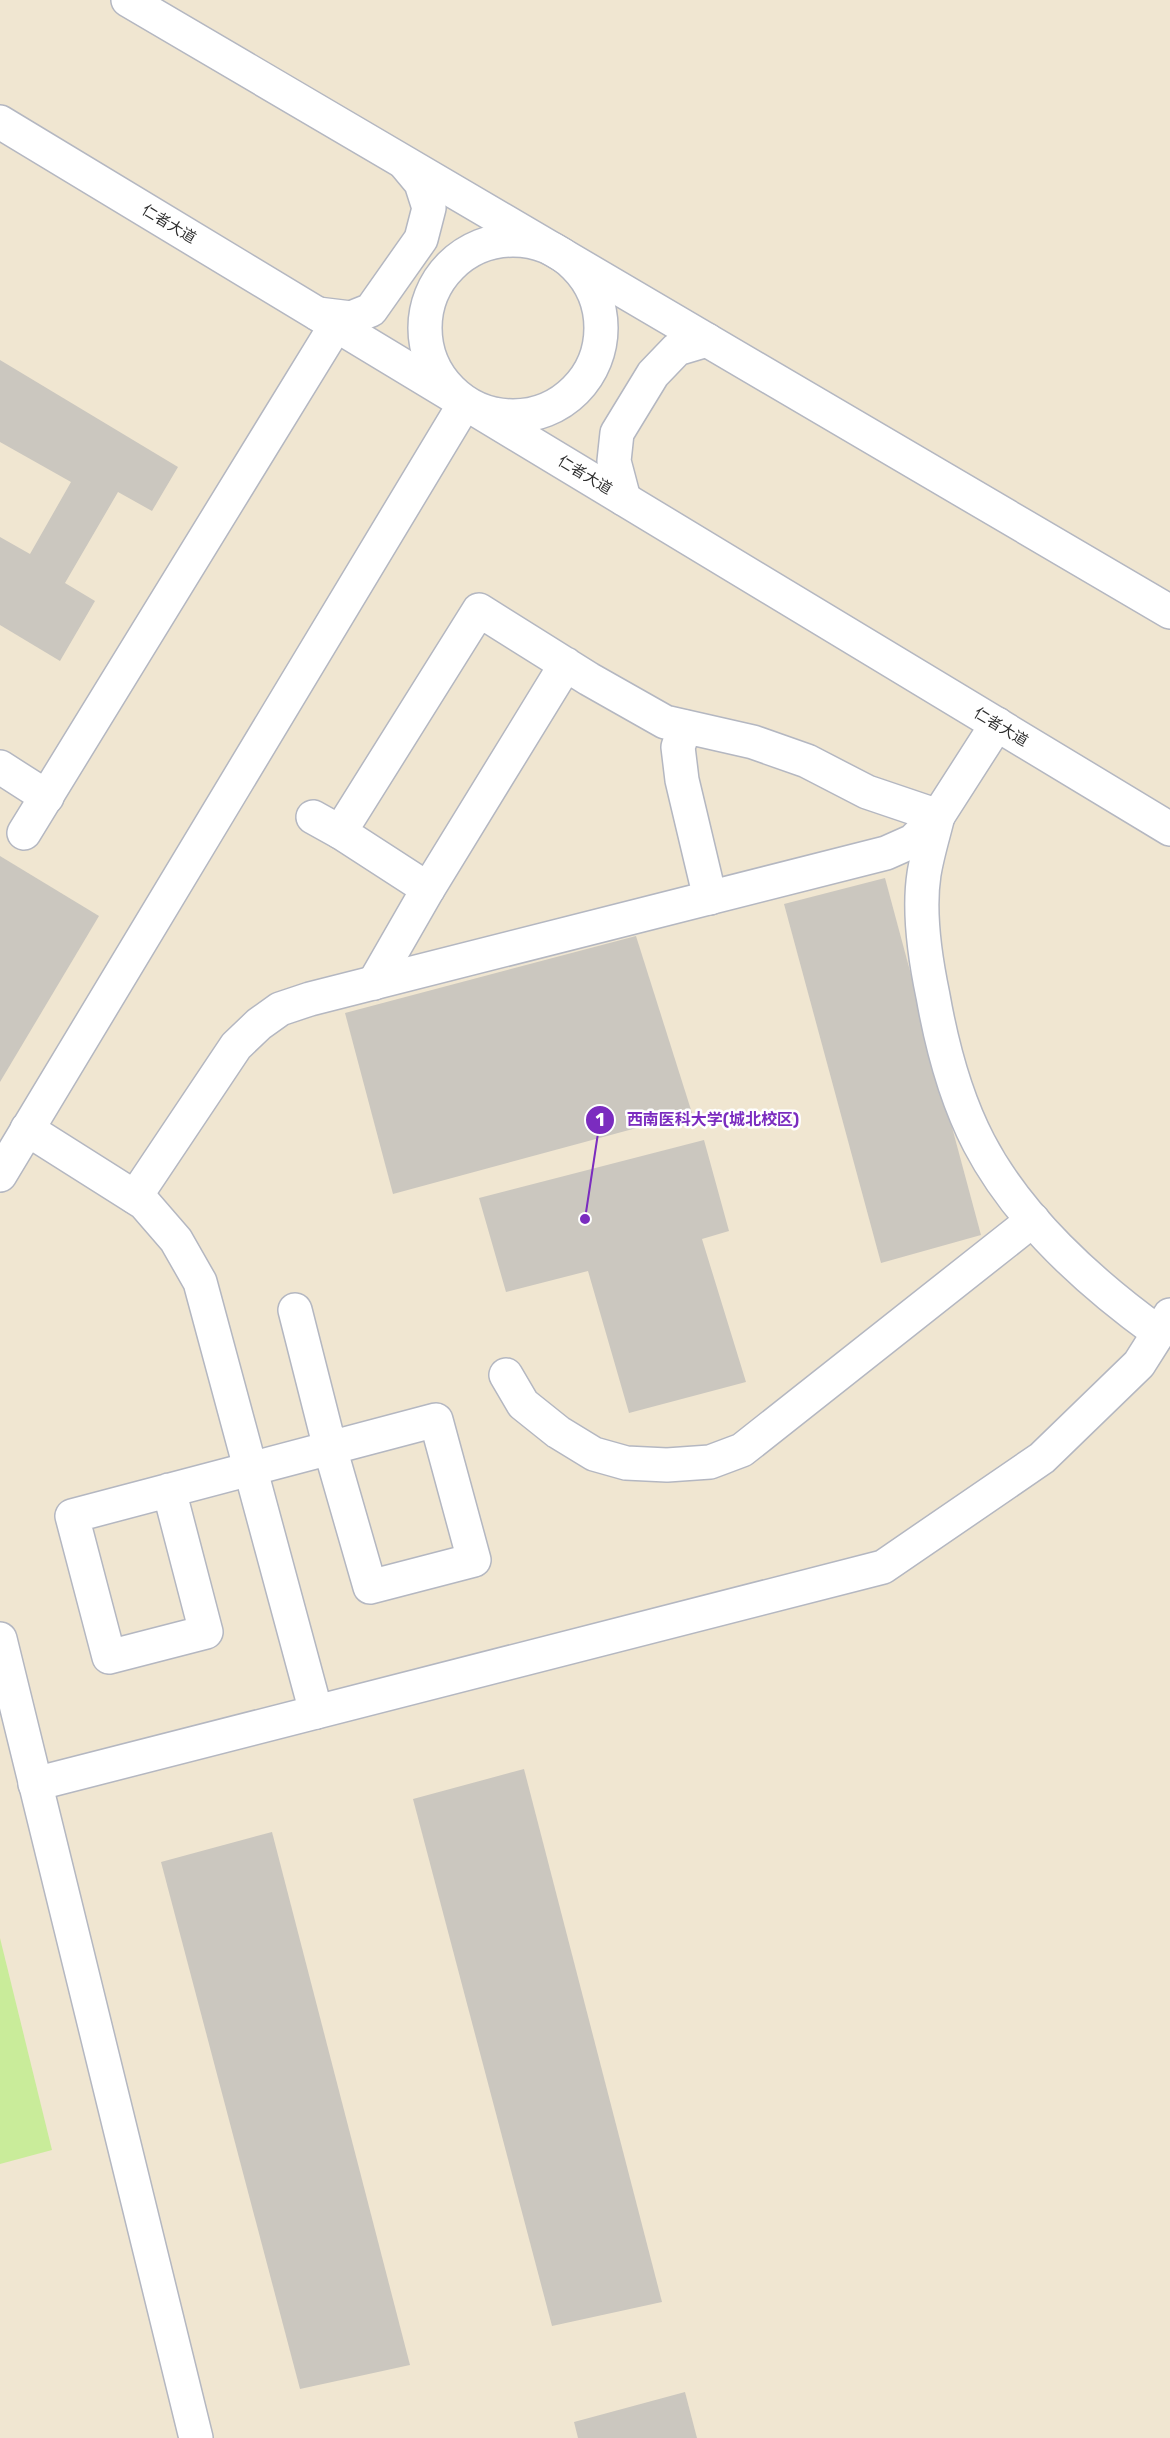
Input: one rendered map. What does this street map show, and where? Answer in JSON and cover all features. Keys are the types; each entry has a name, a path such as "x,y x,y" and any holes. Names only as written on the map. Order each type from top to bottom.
{"street":[{"path":"128,0 1170,612"},
{"name":"仁者大道","path":"0,122 1170,829"},
{"path":"24,834 327,320 351,318 371,310 421,239 429,208 421,183 401,160"},
{"path":"505,239 527,240 567,258 581,271 592,288 599,306 602,325 595,363 585,380 570,397 552,408 530,416 508,417 486,413 465,403 448,389 435,371 427,351 424,329 427,307 435,286 447,268 464,254 483,244 505,239"},
{"path":"624,499 614,461 617,433 653,374 677,349 707,340"},
{"path":"0,1175 465,403"},
{"path":"428,889 327,825 479,610 665,722 753,742 796,758 867,792 938,816"},
{"path":"374,983 428,889 566,664"},
{"path":"135,1197 236,1046 259,1024 280,1009 886,853 913,841 938,816 997,724"},
{"path":"685,727 678,747 682,780 710,898"},
{"path":"0,767 47,797"},
{"path":"35,1784 883,1567 1042,1458 1139,1364 1164,1324 1106,1293 1033,1220 1008,1189 979,1143 953,1082 929,978 922,918 924,875 938,816"},
{"path":"27,1130 144,1203 176,1240 200,1282 316,1712"},
{"path":"506,1375 523,1404 558,1432 594,1454 626,1463 667,1465 710,1462 742,1450 1033,1220"},
{"path":"169,1490 206,1632 110,1657 72,1516 251,1468 330,1448 436,1420 474,1560 370,1587 330,1448 295,1311"},
{"path":"0,1639 196,2438"}],"shaded area":[{"path":"0,0 1170,0 1170,2438 0,2438"}],"green space":[{"path":"0,1938 52,2150 0,2164"}],"building":[{"path":"0,360 178,467 152,511 118,492 65,583 95,601 60,661 0,625 0,537 30,554 71,482 0,442"},
{"path":"0,856 99,916 0,1082"},
{"path":"885,878 981,1235 881,1263 784,904"},
{"path":"636,936 692,1113 393,1194 345,1013"},
{"path":"704,1140 729,1231 702,1239 746,1382 629,1413 588,1271 506,1292 479,1198"},
{"path":"524,1769 662,2302 552,2326 413,1799"},
{"path":"272,1832 410,2365 300,2389 161,1862"},
{"path":"685,2392 697,2438 578,2438 574,2422"}],"place":[{"name":"西南医科大学(城北校区)","path":"585,1219"}]}
